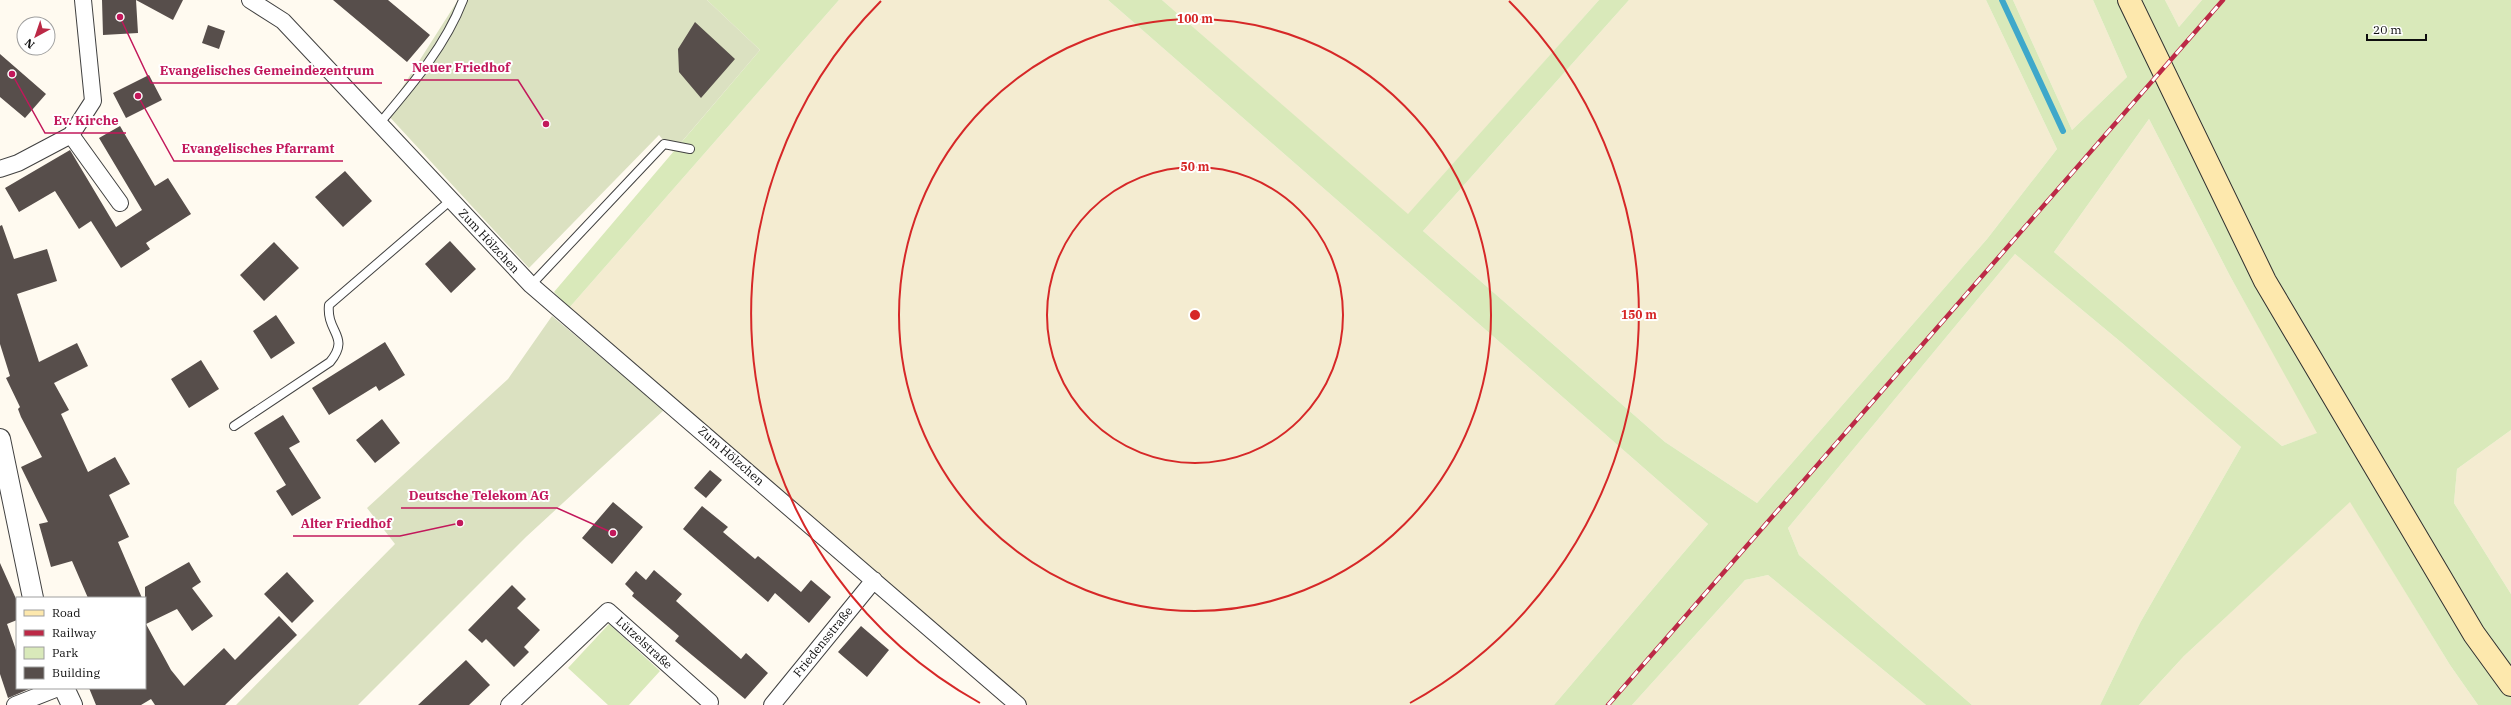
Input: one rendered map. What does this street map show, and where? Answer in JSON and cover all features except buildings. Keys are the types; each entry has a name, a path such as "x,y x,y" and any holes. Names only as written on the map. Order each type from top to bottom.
{"main road":[{"path":"2130,0 2265,281 2474,634 2511,685"}],"street":[{"path":"0,169 18,163 71,135 94,101 83,0"},
{"name":"Zum Hölzchen","path":"250,0 283,21 531,285 1018,705"},
{"path":"71,135 120,203"},
{"path":"0,439 33,597"},
{"name":"Friedensstraße","path":"772,705 874,580"},
{"name":"Lützelstraße","path":"509,705 608,611 710,702"},
{"path":"15,705 55,689"},
{"path":"64,689 72,705"}],"lane":[{"path":"379,124 402,97 450,32 463,0"},
{"path":"531,285 664,144 690,149"},
{"name":"Zum Hölzchen","path":"234,426 330,362 338,352 339,341 328,317 329,305 451,200"}],"shaded area":[{"path":"839,0 1108,0 1708,524 1554,705 1026,705 673,401 569,308"},
{"path":"1162,0 1599,0 1408,215"},
{"path":"1629,0 1986,0 2057,149 1987,239 1757,503 1665,442 1423,231"},
{"path":"2013,0 2093,0 2127,77 2072,130"},
{"path":"2165,0 2202,0 2179,27"},
{"path":"2149,119 2230,276 2318,433 2282,446 2054,252"},
{"path":"2015,254 2122,343 2241,447 2140,623 2100,705 1972,705 1799,555 1788,528"},
{"path":"2511,430 2511,594 2454,503 2457,469"},
{"path":"2350,501 2450,665 2478,705 2139,705 2184,656"},
{"path":"1768,575 1926,705 1632,705 1745,580"}],"green space":[{"path":"458,0 707,0 760,50 673,152 659,135 529,268 386,113"},
{"path":"707,0 839,0 569,308 554,292 760,50"},
{"path":"1108,0 1162,0 1408,214 1599,0 1629,0 1423,231 1665,442 1757,503 1987,239 2057,149 1986,0 2013,0 2072,130 2127,77 2093,0 2165,0 2179,27 2202,0 2511,0 2511,430 2457,469 2454,503 2511,594 2511,705 2478,705 2450,665 2350,502 2184,656 2139,705 2100,705 2140,623 2241,447 2122,343 2015,254 1788,528 1799,555 1972,705 1926,705 1768,575 1745,580 1632,705 1554,705 1708,524","holes":["2149,119 2230,276 2317,433 2282,446 2054,252"]},
{"path":"552,316 664,410 526,537 358,705 236,705 395,544 367,508 508,379"},
{"path":"609,624 660,671 629,705 608,705 568,668"}],"waterway":[{"path":"2002,0 2063,131"}],"railway":[{"path":"1608,705 2223,0"}],"place":[{"name":"Evangelisches Gemeindezentrum","path":"120,17"},
{"name":"Ev. Kirche","path":"12,74"},
{"name":"Evangelisches Pfarramt","path":"138,96"},
{"name":"Neuer Friedhof","path":"546,124"},
{"name":"Alter Friedhof","path":"460,523"},
{"name":"Deutsche Telekom AG","path":"613,533"}]}
